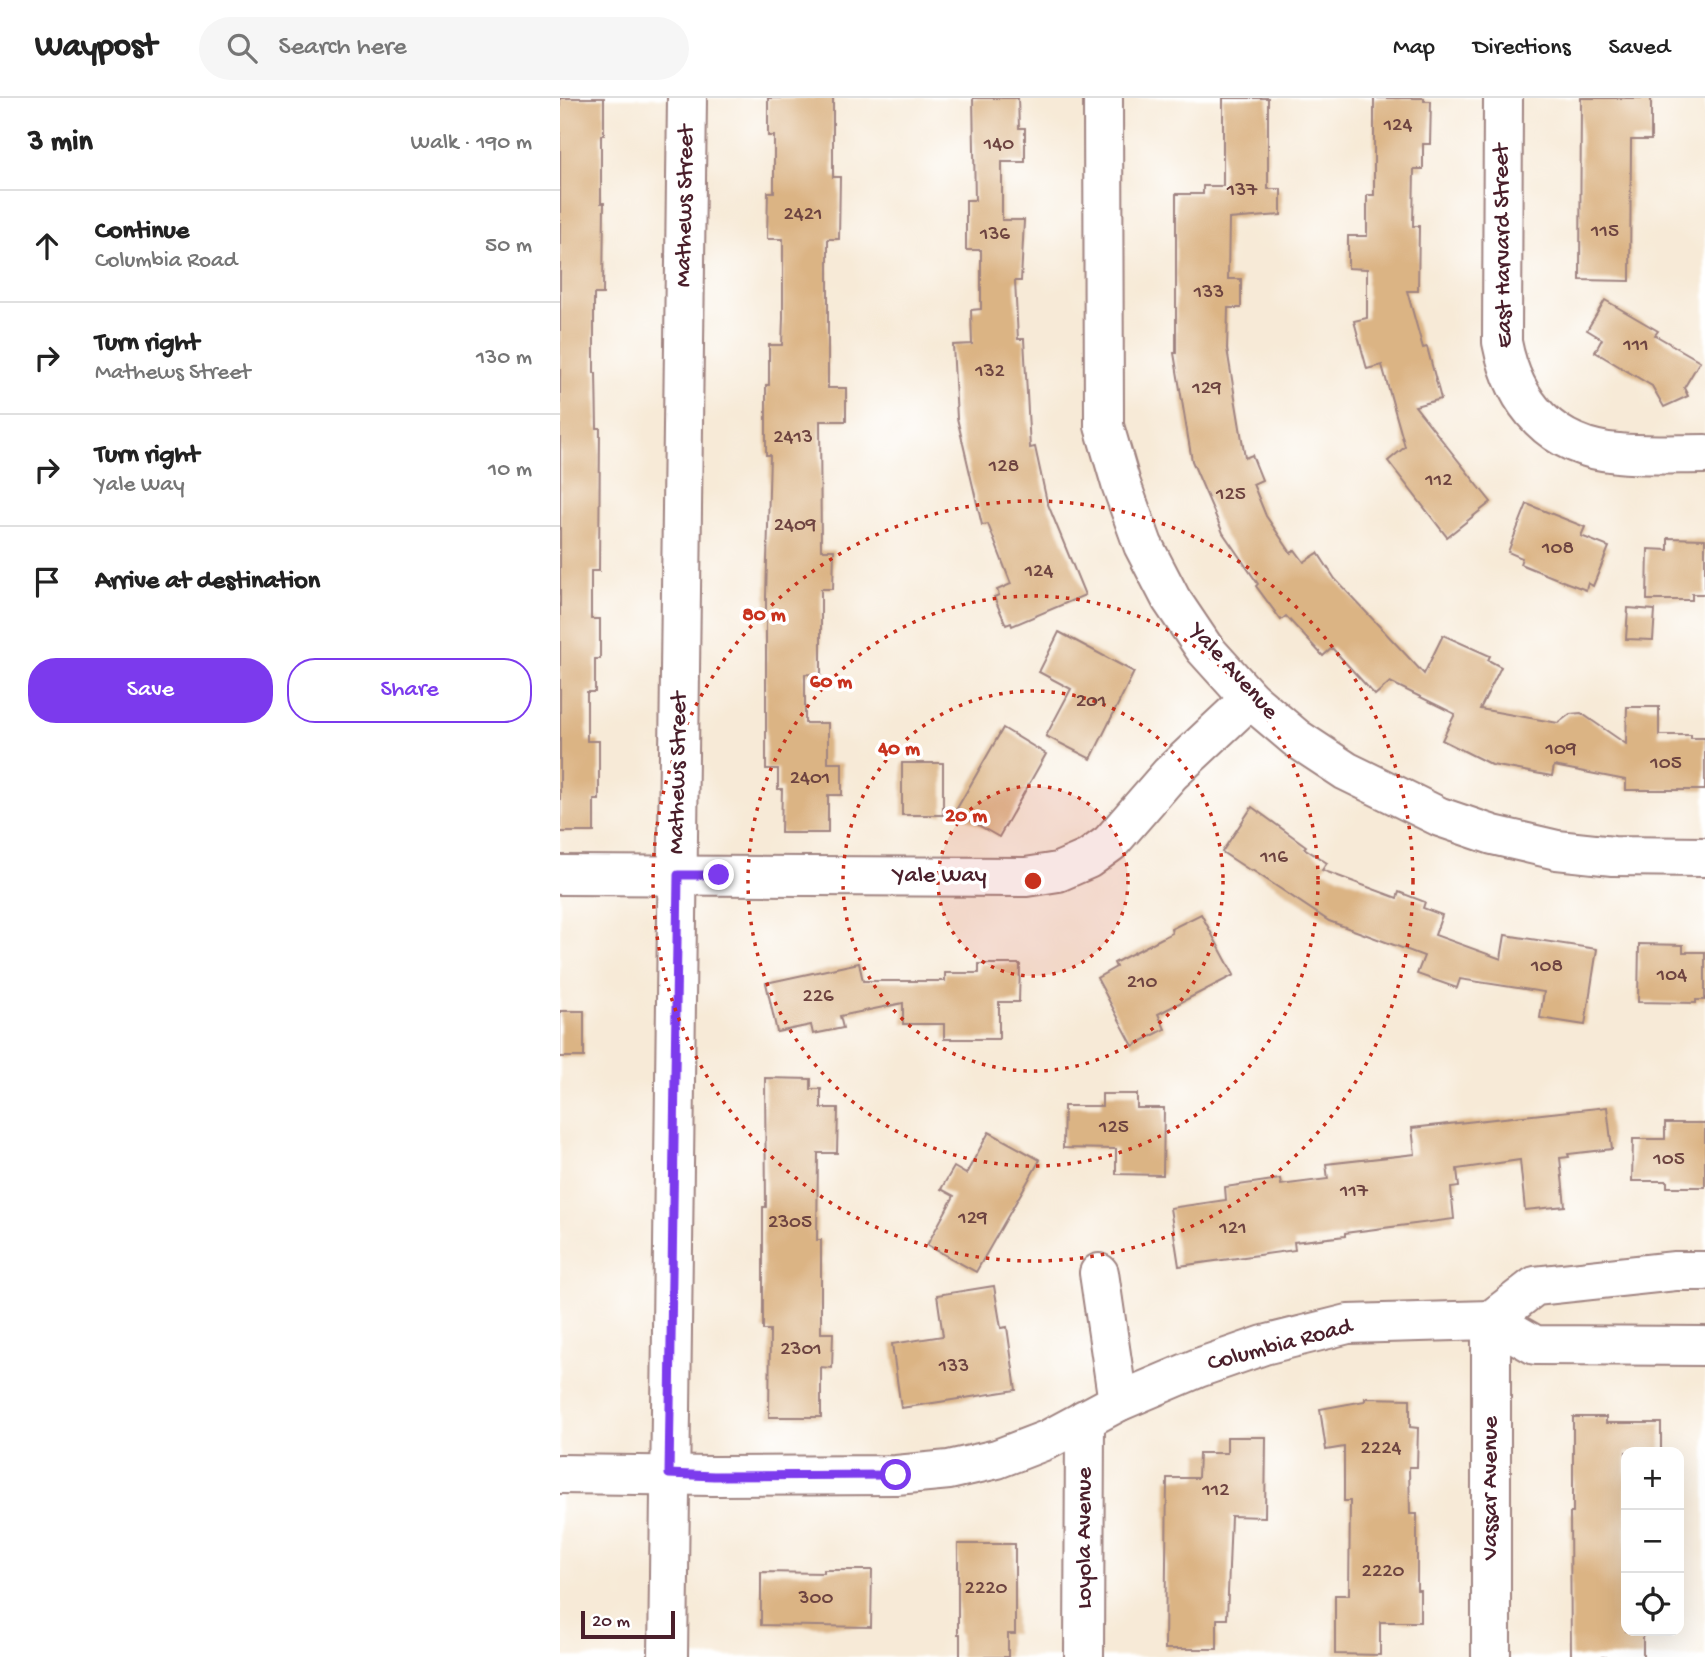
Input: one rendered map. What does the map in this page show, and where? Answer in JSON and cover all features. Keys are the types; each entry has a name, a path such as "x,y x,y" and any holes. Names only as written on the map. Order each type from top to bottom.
{"street":[{"name":"Mathews Street","path":"668,1657 687,98"},
{"name":"Yale Avenue","path":"1103,98 1104,426 1143,545 1171,599 1205,648 1250,699 1296,738 1346,771 1440,817 1493,835 1557,850 1613,856 1705,857"},
{"name":"East Harvard Street","path":"1503,98 1502,342 1507,368 1521,397 1542,422 1568,440 1592,449 1618,453 1705,454"},
{"name":"Yale Way","path":"560,875 1026,877 1058,872 1088,859 1110,843 1170,774 1250,699"},
{"path":"1705,1271 1675,1271 1535,1286 1491,1320 1535,1345 1705,1346"},
{"path":"1099,1273 1102,1411"},
{"name":"Columbia Road","path":"560,1474 896,1475 949,1470 997,1459 1049,1439 1102,1411 1198,1368 1264,1345 1348,1324 1491,1320"},
{"name":"Vassar Avenue","path":"1491,1320 1491,1657"},
{"name":"Loyola Avenue","path":"1084,1657 1102,1411"}],"building":[{"path":"560,98 604,98 604,135 601,135 601,203 604,203 603,294 594,294 594,373 597,428 600,428 599,571 591,571 591,619 600,619 600,659 595,659 595,692 587,692 587,741 599,741 599,800 594,800 594,832 560,832"},
{"path":"768,98 833,98 833,177 840,177 839,239 828,239 828,388 846,388 846,421 820,421 821,550 834,550 833,589 821,589 821,675 805,674 805,723 828,723 828,763 842,763 842,795 828,795 828,833 781,833 782,789 778,789 778,769 766,769 766,597 770,455 766,455 766,385 769,385 769,345 782,345 783,318 783,239 767,239 768,192 774,192 774,136 768,136"},
{"path":"973,98 1018,98 1019,128 1025,128 1025,162 1002,162 1002,220 1024,220 1021,281 1015,281 1018,339 1024,339 1030,448 1035,447 1047,502 1085,595 1012,626 1011,623 1006,625 994,597 999,595 997,590 1011,584 988,524 982,525 957,418 953,345 972,344 971,310 981,309 981,250 966,250 966,200 975,200"},
{"path":"1223,98 1268,98 1268,189 1281,189 1281,215 1229,219 1228,279 1241,279 1241,308 1228,308 1227,349 1245,458 1252,455 1262,480 1253,484 1266,516 1291,553 1295,550 1304,562 1318,553 1335,579 1424,674 1443,635 1490,656 1488,660 1501,667 1480,709 1558,723 1570,714 1581,713 1626,744 1627,707 1659,707 1659,735 1705,738 1705,790 1626,790 1626,780 1554,766 1552,776 1492,765 1442,740 1455,714 1390,682 1375,695 1332,648 1323,656 1286,616 1281,620 1256,586 1258,584 1223,533 1192,461 1174,353 1176,194 1203,194 1203,186 1223,186"},
{"path":"1374,98 1424,98 1424,101 1431,101 1430,144 1423,144 1423,169 1414,169 1413,226 1419,226 1418,291 1407,291 1423,348 1427,347 1441,399 1415,406 1491,502 1447,537 1388,461 1405,447 1382,365 1367,369 1354,321 1367,318 1367,269 1348,268 1348,236 1367,236 1367,195 1374,195"},
{"path":"1581,98 1651,98 1651,140 1631,140 1630,281 1580,280"},
{"path":"1605,300 1658,331 1655,335 1700,361 1684,388 1688,396 1664,407 1652,386 1595,352 1602,339 1587,330"},
{"path":"1527,504 1585,527 1581,536 1609,547 1593,586 1588,583 1586,590 1520,564 1522,558 1508,552"},
{"path":"1668,538 1705,539 1705,594 1692,594 1692,600 1647,600 1648,549 1668,550"},
{"path":"1628,608 1655,610 1653,640 1626,639"},
{"path":"1059,632 1134,672 1091,759 1046,736 1071,689 1039,672"},
{"path":"1003,728 1046,754 999,837 955,812"},
{"path":"902,763 943,763 943,815 902,815"},
{"path":"1252,807 1327,863 1322,870 1397,898 1399,892 1425,902 1423,908 1442,915 1435,935 1501,959 1505,935 1597,949 1585,1025 1540,1018 1544,992 1460,979 1457,988 1417,974 1424,956 1329,921 1251,871 1222,852"},
{"path":"1201,914 1234,975 1158,1014 1165,1029 1133,1046 1097,978 1116,967 1114,963 1172,933 1171,929"},
{"path":"1639,944 1683,945 1683,952 1705,952 1705,1000 1696,1000 1696,1003 1638,1002"},
{"path":"859,963 863,981 945,981 945,973 979,973 979,964 1020,964 1019,1002 999,1002 999,1039 944,1039 944,1024 903,1024 903,1003 840,1016 843,1028 813,1034 811,1025 777,1032 766,983"},
{"path":"560,1011 584,1011 584,1057 560,1057"},
{"path":"765,1078 811,1079 811,1089 821,1089 821,1108 838,1108 837,1153 818,1153 817,1240 821,1240 821,1333 833,1333 832,1368 821,1367 821,1417 769,1417 770,1330 763,1330"},
{"path":"1102,1094 1137,1094 1137,1108 1164,1108 1163,1175 1116,1174 1116,1149 1063,1148 1064,1106 1102,1106"},
{"path":"1607,1107 1612,1149 1568,1154 1569,1157 1560,1158 1565,1206 1525,1210 1520,1160 1457,1169 1459,1187 1451,1188 1454,1219 1345,1233 1345,1236 1294,1242 1295,1250 1179,1266 1170,1208 1226,1200 1225,1187 1280,1179 1281,1185 1328,1179 1326,1164 1415,1154 1412,1128"},
{"path":"1665,1123 1705,1123 1705,1187 1667,1187 1667,1181 1632,1181 1633,1139 1665,1139"},
{"path":"989,1132 1040,1160 976,1272 927,1245 954,1196 941,1189 954,1167 966,1174"},
{"path":"994,1286 1001,1328 1007,1327 1016,1390 901,1408 892,1344 943,1336 937,1295"},
{"path":"1365,1398 1410,1399 1410,1427 1418,1428 1417,1467 1409,1467 1410,1514 1417,1514 1417,1590 1420,1590 1420,1622 1380,1622 1380,1655 1335,1654 1335,1595 1349,1595 1350,1501 1344,1501 1344,1447 1326,1450 1320,1409 1365,1401"},
{"path":"1573,1417 1606,1417 1606,1423 1661,1423 1661,1447 1621,1447 1621,1636 1643,1636 1643,1657 1571,1657 1570,1513 1573,1513"},
{"path":"1227,1437 1266,1437 1265,1517 1231,1516 1227,1619 1217,1619 1217,1649 1165,1649 1167,1478 1198,1478 1199,1453 1227,1453"},
{"path":"958,1544 1015,1544 1015,1634 1008,1634 1008,1657 960,1657"},
{"path":"824,1570 872,1570 871,1627 761,1625 761,1572 824,1573"}],"route":[{"path":"719,875 678,875 669,1474 896,1475"}]}
